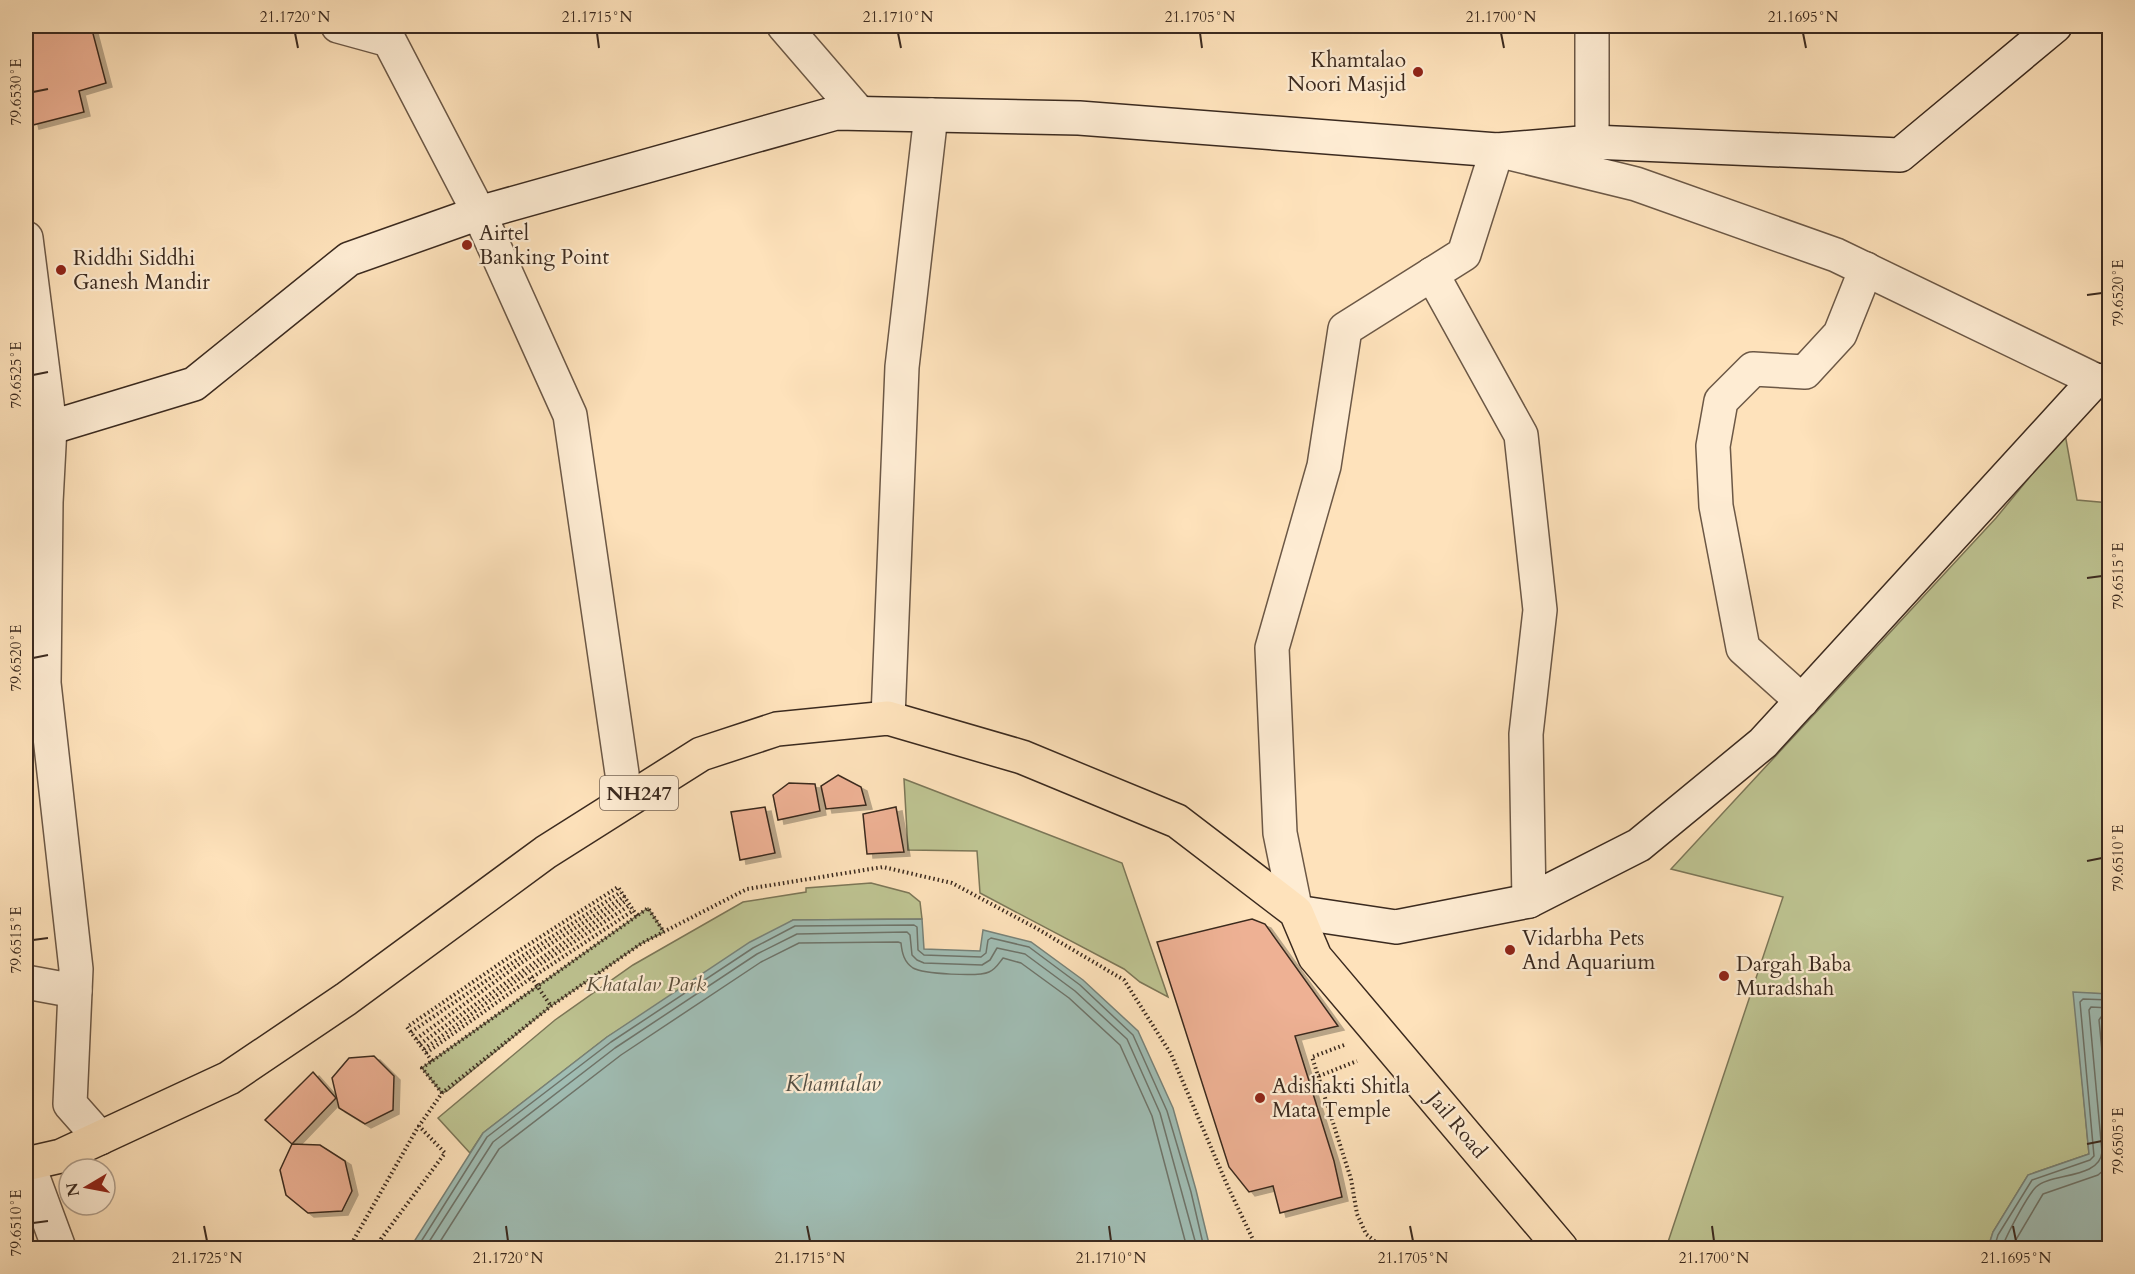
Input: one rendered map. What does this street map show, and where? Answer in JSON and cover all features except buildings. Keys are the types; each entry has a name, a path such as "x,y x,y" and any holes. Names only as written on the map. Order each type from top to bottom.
{"highway":[{"name":"NH247","path":"27,1164 61,1156 229,1078 346,999 546,852 701,753 777,729 888,718 1022,757 1177,821 1296,912"},
{"name":"Jail Road","path":"1296,912 1315,957 1561,1248"}],"street":[{"path":"338,26 389,40 479,213 570,415 626,801"},
{"path":"784,26 859,113"},
{"path":"1592,26 1592,142"},
{"path":"38,431 194,384 349,259 479,213 836,112 1079,118 1497,150 1592,142 1900,155 2055,26"},
{"path":"888,718 902,367 931,115"},
{"path":"1497,150 1636,184 1836,255 2102,381 1763,743 1639,845 1529,901 1396,927 1296,912 1280,832 1272,648 1324,466 1345,329 1464,254 1497,150"},
{"path":"26,238 38,431 36,513 44,683 76,969 70,1104 100,1138"},
{"path":"1802,701 1743,648 1716,506 1713,446 1721,401 1753,369 1805,372 1840,334 1866,269"},
{"path":"1432,274 1521,435 1540,610 1526,734 1529,901"},
{"path":"26,982 75,991"},
{"path":"27,1164 59,1248"}],"path":[{"path":"349,1248 419,1126 442,1093 551,1006 642,943 747,889 883,867 952,883 1025,922 1124,980 1171,1054 1257,1248"},
{"path":"432,1061 407,1027 618,887 637,916"},
{"path":"411,1032 519,961 626,898"},
{"path":"420,1044 626,898"},
{"path":"442,1093 422,1068 648,908 664,932"},
{"path":"425,1051 634,910"},
{"path":"514,954 551,1006"},
{"path":"416,1039 519,961"},
{"path":"425,1051 526,971"},
{"path":"1312,1057 1351,1179 1357,1214 1366,1234 1383,1248"},
{"path":"380,1248 381,1239 445,1153 419,1126"}],"green space":[{"path":"2065,434 2077,500 2110,503 2109,994 2074,993 2089,1154 2028,1175 1993,1232 1988,1248 1666,1248 1783,897 1671,869 1996,518"},
{"path":"904,779 1122,863 1168,997 1140,982 1124,969 980,893 977,851 908,850"},
{"name":"Khatalav Park","path":"871,883 909,893 920,902 922,919 793,920 607,1037 483,1133 470,1153 438,1118 555,1020 633,965 743,902 806,892 806,888"},
{"name":"Khatalav Park","path":"648,908 664,932 642,943 551,1006 447,1091 442,1093 422,1068"}],"water":[{"name":"Khamtalav","path":"922,919 924,949 980,951 983,930 1031,942 1083,980 1138,1031 1173,1108 1210,1248 410,1248 483,1133 607,1037 750,942 793,920"},
{"path":"2073,992 2109,994 2109,1248 1988,1248 1993,1232 2028,1175 2089,1154"}],"place":[{"name":"Khamtalao Noori Masjid","path":"1418,72"},
{"name":"Airtel Banking Point","path":"467,245"},
{"name":"Riddhi Siddhi Ganesh Mandir","path":"61,270"},
{"name":"Vidarbha Pets And Aquarium","path":"1510,950"},
{"name":"Dargah Baba Muradshah","path":"1724,976"},
{"name":"Adishakti Shitla Mata Temple","path":"1260,1098"}]}
